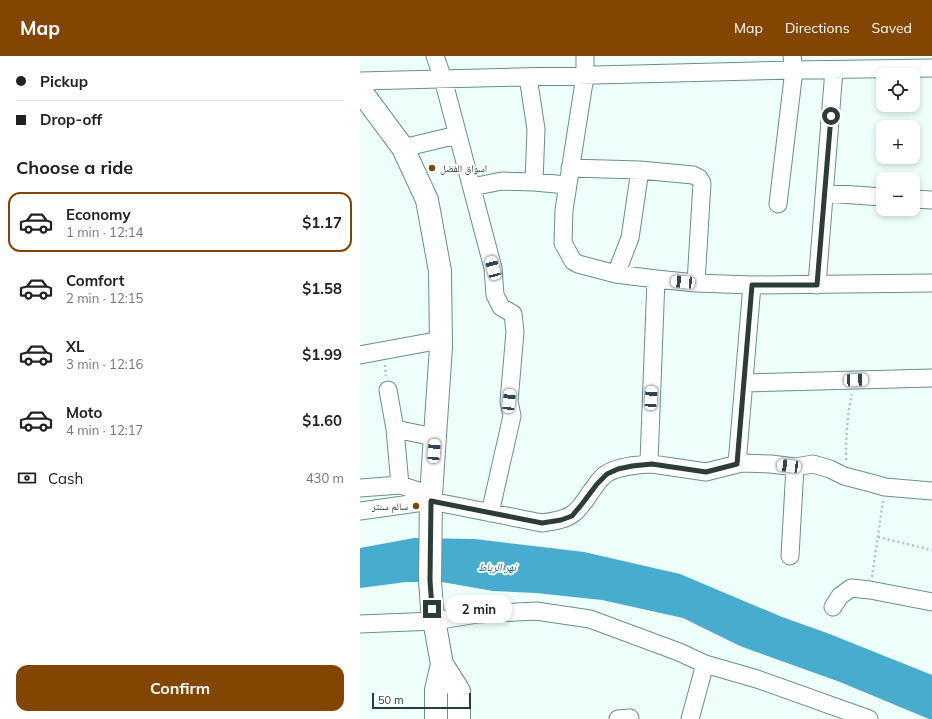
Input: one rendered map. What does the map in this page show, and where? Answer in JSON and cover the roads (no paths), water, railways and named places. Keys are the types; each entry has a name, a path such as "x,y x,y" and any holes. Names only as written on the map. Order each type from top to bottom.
{"main road":[{"path":"360,90 403,148 427,200 440,271 440,340 431,502 430,580 433,615 442,664 459,691 459,719"},
{"path":"436,719 436,690 442,664"}],"street":[{"path":"435,56 443,79 493,268 495,295 501,307 513,314 516,332 509,401 512,416 490,513"},
{"path":"585,56 585,76 564,210 563,243 573,261 578,264 616,274 656,280 696,283 752,285 932,283"},
{"path":"360,81 585,76 793,63 834,70 932,68"},
{"path":"778,204 793,63"},
{"path":"817,285 834,70"},
{"path":"528,77 536,129 534,182"},
{"path":"403,148 457,135"},
{"path":"570,168 640,170 693,175 699,178 702,183 696,283"},
{"path":"616,274 630,238 640,170"},
{"path":"472,187 502,181 567,185"},
{"path":"824,193 876,197"},
{"path":"920,199 932,200"},
{"path":"652,464 648,457 656,280"},
{"path":"737,464 752,285"},
{"path":"360,355 383,356 440,340"},
{"path":"744,383 932,378"},
{"path":"388,390 395,428 400,485"},
{"path":"395,428 434,437"},
{"path":"360,511 431,502 542,523 561,520 572,516 597,484 607,474 618,469 652,464 706,472 737,464 771,464 795,467 813,464 830,468 844,476 885,486 932,491"},
{"path":"790,556 795,467"},
{"path":"360,488 400,485 431,502"},
{"path":"833,607 840,596 850,588 870,590 932,602"},
{"path":"360,624 433,615 536,611 590,619 679,652 705,664 757,679 862,718"},
{"path":"690,719 705,664"}],"water":[{"name":"نهر الرباط","path":"414,538 475,539 584,552 680,574 782,617 827,633 932,675 932,719 840,682 740,646 683,618 602,600 536,593 493,591 442,582 406,582 360,588 360,548"}],"place":[{"name":"اسواق الفضل","path":"432,168"},
{"name":"سالم سنتر","path":"416,506"}]}
